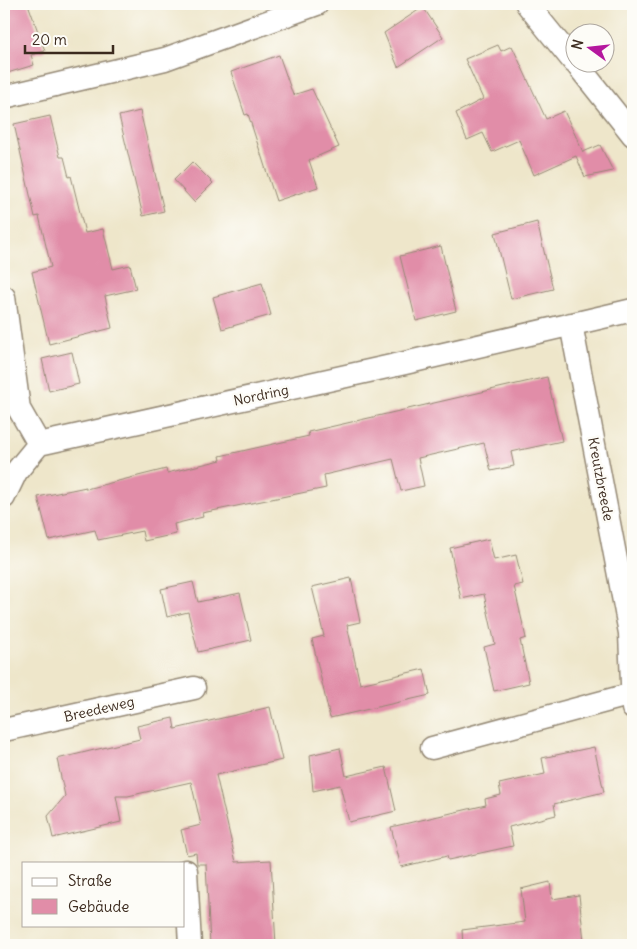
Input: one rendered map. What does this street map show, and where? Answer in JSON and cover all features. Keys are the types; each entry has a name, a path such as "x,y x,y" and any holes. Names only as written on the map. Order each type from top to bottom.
{"street":[{"path":"4,97 165,59 317,4"},
{"path":"527,4 564,49"},
{"path":"583,72 633,135"},
{"path":"4,297 18,409 39,444 16,472 4,497"},
{"name":"Nordring","path":"39,444 405,364 633,310"},
{"name":"Kreutzbreede","path":"432,748 632,701 632,633 571,324"},
{"name":"Breedeweg","path":"4,730 194,688"},
{"path":"186,871 190,945"}],"building":[{"path":"4,4 28,4 45,51 31,55 34,65 4,74"},
{"path":"423,7 443,37 398,67 384,33"},
{"path":"498,45 501,51 512,46 546,119 564,111 583,152 600,145 613,171 585,177 576,156 534,175 519,140 492,152 483,133 467,140 456,113 483,99 465,59"},
{"path":"279,55 293,95 312,89 339,147 309,160 318,187 276,201 248,114 245,115 231,72"},
{"path":"140,111 164,211 143,216 119,116"},
{"path":"50,116 60,157 64,157 69,177 71,176 85,233 103,229 113,269 130,265 136,289 105,296 112,328 49,344 32,272 51,267 39,216 35,217 14,124"},
{"path":"192,162 213,183 194,202 174,180"},
{"path":"537,222 553,289 511,299 495,233"},
{"path":"441,246 456,311 416,321 400,256"},
{"path":"262,283 271,315 222,329 213,297"},
{"path":"72,352 79,384 49,391 42,359"},
{"path":"547,377 562,441 511,452 514,466 491,471 484,443 418,458 424,486 401,491 393,459 324,475 326,488 202,513 203,517 174,524 176,534 144,541 142,531 98,540 95,530 49,540 38,497 86,487 86,489 166,469 167,473 221,460 220,456 309,436 308,432"},
{"path":"489,539 494,560 516,555 523,584 514,586 526,638 520,640 529,683 494,691 484,647 495,644 484,594 461,599 450,548"},
{"path":"351,578 360,622 347,625 360,684 424,669 430,695 330,718 312,639 324,636 312,587"},
{"path":"193,582 198,602 240,593 251,640 198,652 188,612 167,617 161,589"},
{"path":"270,707 282,760 216,775 236,862 271,860 276,945 210,945 206,864 197,864 196,853 187,855 181,830 201,825 191,782 128,796 116,796 121,822 53,838 48,816 65,796 57,759 140,739 137,726 173,718 175,729"},
{"path":"594,747 604,792 554,804 556,815 509,827 513,846 448,860 447,856 401,867 391,827 486,805 485,799 501,795 499,784 545,774 542,758"},
{"path":"340,748 346,776 386,767 396,811 349,822 340,785 313,791 310,755"},
{"path":"550,882 552,899 579,895 584,941 548,945 463,945 462,930 525,922 521,889"}]}
